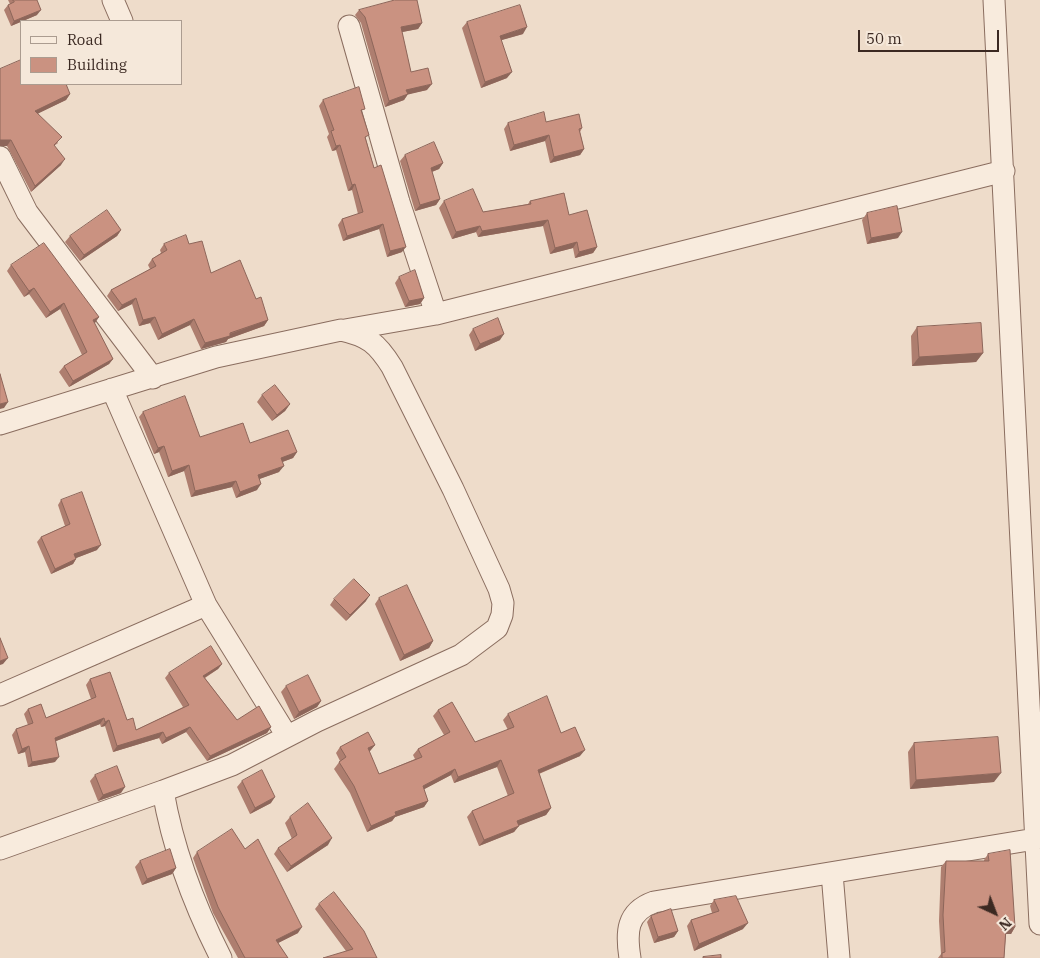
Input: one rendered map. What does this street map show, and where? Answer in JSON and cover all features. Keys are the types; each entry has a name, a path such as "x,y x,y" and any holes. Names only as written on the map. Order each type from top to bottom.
{"street":[{"path":"113,0 122,20"},
{"path":"994,0 1040,924"},
{"path":"349,26 399,202 436,314"},
{"path":"0,156 27,212 153,378"},
{"path":"0,424 216,357 341,330 436,314 1004,171"},
{"path":"0,849 232,765 287,736 461,654 490,635 497,628 502,615 499,589 453,489 392,367 382,351 372,342 361,335 341,330"},
{"path":"112,389 206,605 287,736"},
{"path":"0,695 206,605"},
{"path":"163,791 180,863 205,926 222,958"},
{"path":"630,958 626,936 631,918 647,904 1035,839"},
{"path":"832,873 839,958"}],"building":[{"path":"13,0 37,0 41,10 14,21 8,5 14,2"},
{"path":"395,0 417,0 422,23 401,27 411,72 428,68 432,84 406,90 408,94 389,101 365,17 359,10"},
{"path":"520,5 527,27 500,36 512,72 485,82 467,22"},
{"path":"20,60 20,85 66,85 70,94 35,111 62,137 54,145 65,159 35,186 11,140 0,140 0,69"},
{"path":"359,87 365,109 361,110 369,135 365,137 374,168 381,165 406,247 390,251 383,224 347,236 342,219 363,212 355,184 352,185 340,145 336,146 331,131 334,130 323,100"},
{"path":"544,112 546,122 579,114 582,128 579,129 584,149 554,157 549,135 514,145 508,123"},
{"path":"434,142 443,163 431,168 440,199 420,205 405,155"},
{"path":"473,189 483,212 531,204 530,201 564,193 569,215 587,210 597,247 579,252 577,242 555,248 548,220 482,231 480,226 456,232 444,201"},
{"path":"897,206 902,232 871,238 867,213"},
{"path":"107,210 121,230 84,255 70,236"},
{"path":"186,235 189,244 202,241 211,273 240,260 256,299 261,297 268,320 230,333 230,336 205,343 194,319 162,334 155,317 143,320 136,298 122,305 111,290 156,266 152,259 167,250 164,244"},
{"path":"44,243 99,317 93,320 113,359 73,381 64,366 87,352 64,303 50,312 34,288 29,291 11,265"},
{"path":"415,270 424,298 409,301 399,277"},
{"path":"498,318 504,334 480,344 473,329"},
{"path":"981,323 983,353 919,357 917,327"},
{"path":"0,374 8,402 0,404"},
{"path":"275,385 290,404 277,415 262,395"},
{"path":"185,396 200,437 243,423 250,443 288,430 297,452 281,458 284,466 258,475 261,484 240,492 236,481 195,491 189,465 172,471 164,446 158,448 143,412"},
{"path":"82,492 101,545 74,554 76,559 55,569 41,537 70,524 61,500"},
{"path":"354,579 370,595 350,615 334,599"},
{"path":"407,585 433,641 404,655 379,598"},
{"path":"0,638 8,658 0,661"},
{"path":"211,646 222,664 203,676 237,720 259,706 271,727 210,756 190,727 166,738 163,732 117,746 109,720 105,722 104,718 55,738 59,757 32,762 29,746 22,749 16,729 33,723 28,709 41,704 46,718 96,697 90,679 110,672 127,720 133,718 136,730 189,705 169,673"},
{"path":"308,675 321,701 299,712 286,686"},
{"path":"547,696 561,733 575,727 585,750 538,770 551,808 517,821 519,826 484,840 472,811 514,793 501,760 458,777 455,769 423,786 428,801 395,812 396,815 371,826 354,786 339,762 346,757 340,747 368,732 375,745 368,748 379,774 422,757 418,749 450,732 438,710 452,702 475,742 514,727 508,714"},
{"path":"998,737 1001,773 916,780 914,743"},
{"path":"117,766 125,787 103,795 95,775"},
{"path":"262,770 275,797 255,808 242,781"},
{"path":"308,803 332,838 291,866 278,848 297,835 290,817"},
{"path":"232,829 245,849 258,839 302,927 276,940 288,958 245,958 218,907 197,852"},
{"path":"170,849 176,868 147,879 140,861"},
{"path":"1010,850 1015,927 1006,928 1004,958 942,958 942,953 945,952 943,915 946,861 989,861 988,854"},
{"path":"334,892 364,931 377,958 323,958 353,949 319,904"},
{"path":"736,896 748,923 699,944 691,920 719,911 714,900"},
{"path":"671,909 678,931 658,937 651,916"},
{"path":"721,955 721,958 703,958 703,957"}]}
